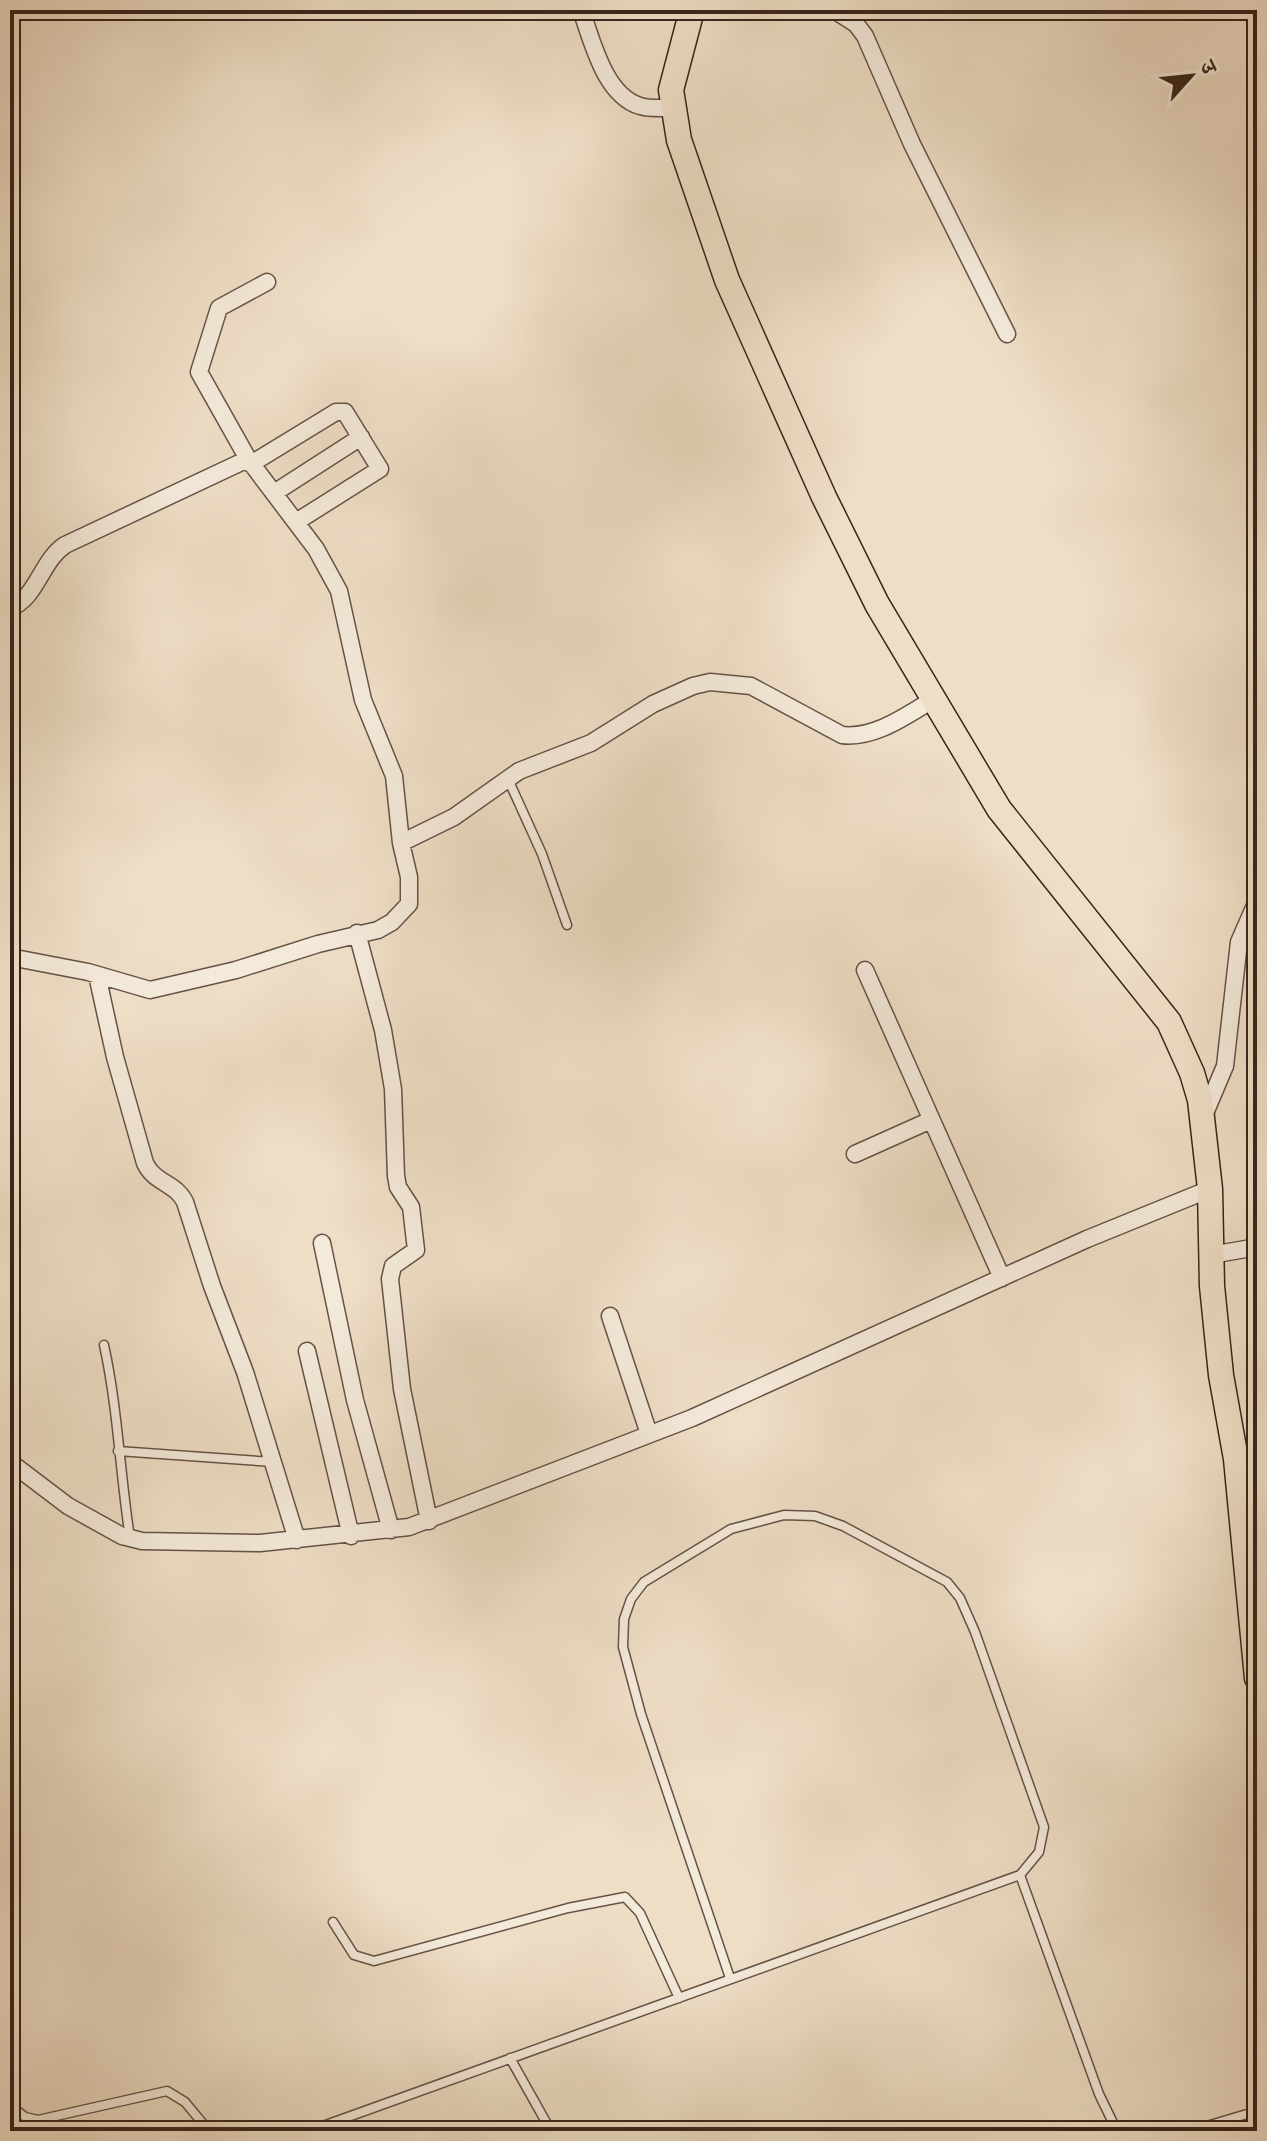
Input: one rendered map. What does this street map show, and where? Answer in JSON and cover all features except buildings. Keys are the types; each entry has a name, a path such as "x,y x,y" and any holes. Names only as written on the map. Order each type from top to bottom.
{"main road":[{"path":"692,10 673,73 672,108 679,140 739,308 877,604 999,809 1169,1022 1192,1073 1202,1118 1210,1189 1211,1255 1221,1375 1236,1459 1257,1678"}],"street":[{"path":"581,10 602,67 626,99 640,106 672,108"},
{"path":"834,10 856,24 865,36 912,144 1007,334"},
{"path":"10,957 97,975 150,990 236,970 357,933 378,930 392,922 409,904 409,877 401,843 394,776 363,700 339,591 316,549 249,462 199,372 219,308 267,282"},
{"path":"10,608 24,600 47,561 65,545 249,462 339,410 345,412 378,464 377,474 296,522"},
{"path":"274,493 361,437"},
{"path":"401,843 454,817 507,777 538,761 591,743 676,692 710,682 751,686 842,735 855,737 898,720 934,699"},
{"path":"1202,1118 1225,1066 1239,942 1257,901"},
{"path":"357,933 375,992 393,1089 398,1187 413,1214 416,1250 393,1266 390,1279 402,1389 429,1521"},
{"path":"865,970 1002,1278"},
{"path":"97,975 115,1057 145,1163 153,1176 181,1193 185,1202 274,1462 297,1540"},
{"path":"855,1154 931,1120"},
{"path":"10,1462 68,1506 130,1538 173,1543 297,1540 391,1530 429,1521 649,1434 1210,1189"},
{"path":"322,1243 355,1400 391,1530"},
{"path":"1211,1255 1257,1247"},
{"path":"610,1316 649,1434"},
{"path":"307,1351 351,1536"}],"lane":[{"path":"507,777 538,842 567,925"},
{"path":"104,1345 115,1396 118,1451 130,1538"},
{"path":"118,1451 274,1462"},
{"path":"309,2131 1020,1875 1043,1842 1042,1820 975,1632 955,1590 924,1568 843,1526 815,1516 784,1515 731,1529 644,1582 631,1599 624,1619 623,1647 641,1714 730,1978"},
{"path":"1020,1875 1099,2094 1117,2131"},
{"path":"333,1922 354,1955 374,1961 568,1908 625,1897 640,1913 679,1998"},
{"path":"510,2058 551,2131"},
{"path":"10,2105 25,2117 38,2120 167,2091 185,2102 209,2131"},
{"path":"1190,2131 1257,2111"}]}
